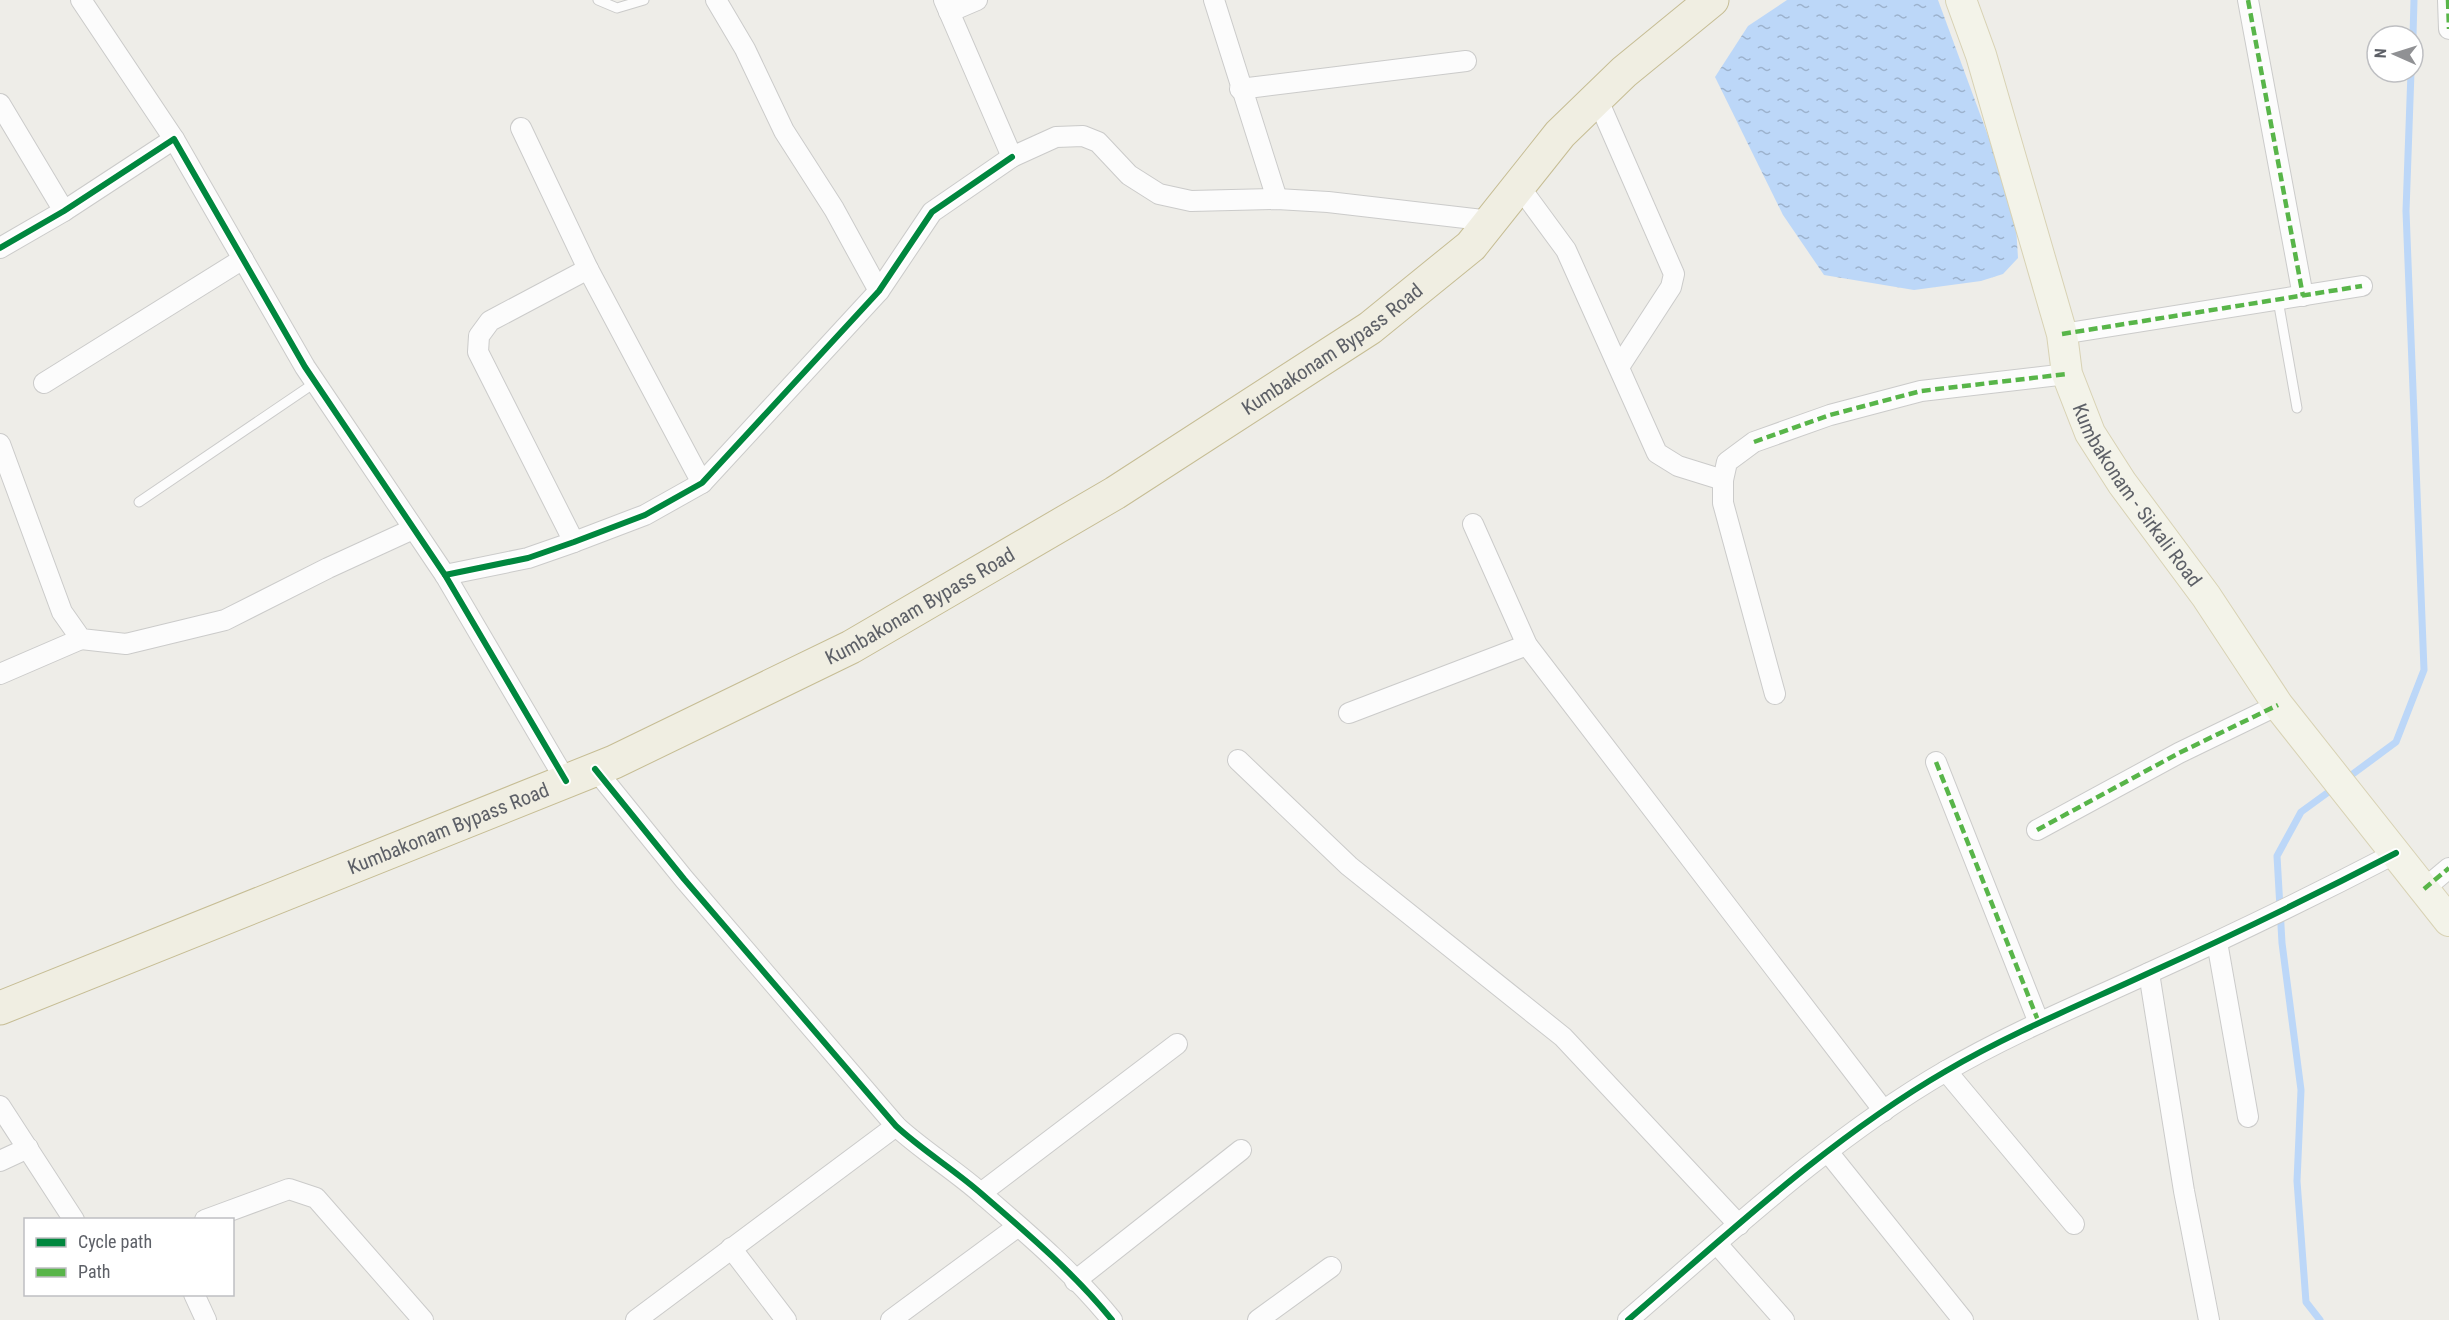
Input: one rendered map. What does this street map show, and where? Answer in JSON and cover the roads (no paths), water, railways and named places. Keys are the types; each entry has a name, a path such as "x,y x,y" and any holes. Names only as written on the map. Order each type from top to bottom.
{"highway":[{"name":"Kumbakonam Bypass Road","path":"0,1008 581,775 851,647 1115,494 1370,328 1471,246 1560,134 1624,72 1712,0"}],"main road":[{"name":"Kumbakonam - Sirkali Road","path":"1961,0 1981,55 2062,334 2067,374 2090,432 2122,483 2206,596 2278,705 2449,921"}],"street":[{"path":"81,0 174,139 316,382 581,775 684,879 896,1126 923,1150 981,1193 1075,1281 1112,1320"},
{"path":"716,0 745,49 784,131 834,209 879,291"},
{"path":"977,0 947,6 1012,157"},
{"path":"1214,0 1277,199"},
{"path":"2248,0 2303,296"},
{"path":"2448,0 2449,28"},
{"path":"1240,88 1466,61"},
{"path":"1597,98 1674,274 1671,287 1619,367"},
{"path":"0,104 64,211"},
{"path":"521,128 588,269 702,483"},
{"path":"445,575 528,558 574,542 645,515 702,483 879,291 932,212 1012,157 1056,136 1083,136 1098,142 1129,175 1160,194 1191,201 1277,199 1328,202 1491,221"},
{"path":"0,248 64,211 174,139"},
{"path":"1519,186 1566,250 1657,453 1678,466 1723,480"},
{"path":"44,383 243,259"},
{"path":"574,542 478,352 479,336 490,321 588,269"},
{"path":"2062,334 2362,286"},
{"path":"1775,694 1723,503 1723,480 1728,462 1754,442 1830,415 1921,391 2067,374"},
{"path":"0,444 62,612 81,639"},
{"path":"1473,524 1527,645 1884,1111"},
{"path":"0,674 81,639 126,644 225,620 328,568 413,529"},
{"path":"1349,714 1527,645"},
{"path":"2037,830 2179,753 2278,705"},
{"path":"1238,760 1349,866 1563,1037 1739,1225"},
{"path":"1936,762 2039,1023"},
{"path":"1628,1320 1828,1152 1884,1111 1946,1071 2039,1023 2217,942 2396,853"},
{"path":"2424,889 2449,868"},
{"path":"2217,942 2248,1117"},
{"path":"2149,973 2184,1191 2209,1320"},
{"path":"981,1193 1176,1044"},
{"path":"1946,1071 2074,1224"},
{"path":"0,1106 73,1218"},
{"path":"636,1320 896,1126"},
{"path":"0,1161 28,1148"},
{"path":"1075,1281 1241,1150"},
{"path":"1828,1152 1963,1320"},
{"path":"210,1218 289,1189 316,1198 414,1318"},
{"path":"891,1320 1017,1227"},
{"path":"1717,1244 1784,1320"},
{"path":"731,1248 786,1320"},
{"path":"1258,1320 1331,1267"},
{"path":"195,1296 206,1320"}],"lane":[{"path":"598,0 617,8 644,0"},
{"path":"2278,300 2297,408"},
{"path":"139,502 316,382"}],"water":[{"path":"1787,0 1938,0 2015,209 2018,258 2003,274 1981,281 1914,290 1824,275 1783,215 1715,77 1748,26"}],"waterway":[{"path":"2413,24 2414,0"},
{"path":"2346,779 2396,742 2424,670 2406,211 2411,84"},
{"path":"2320,1320 2306,1302 2297,1181 2301,1090 2282,943 2277,856 2301,812 2334,788"}]}
